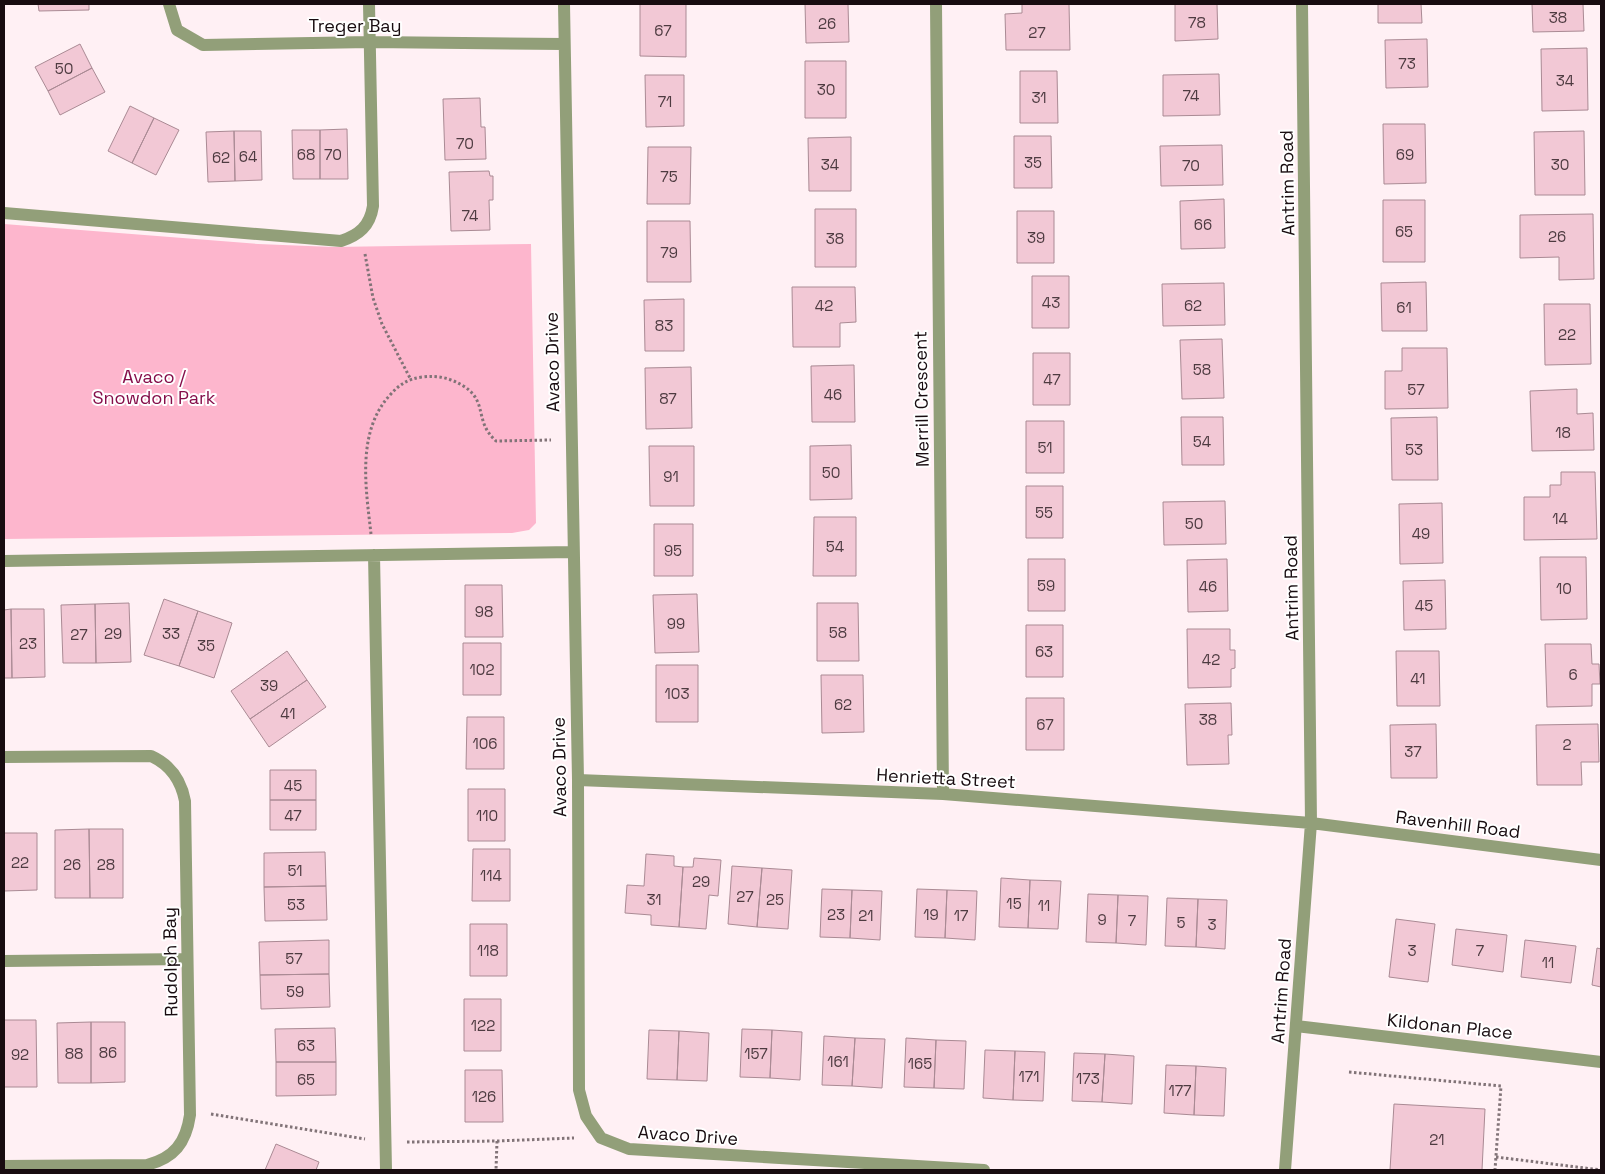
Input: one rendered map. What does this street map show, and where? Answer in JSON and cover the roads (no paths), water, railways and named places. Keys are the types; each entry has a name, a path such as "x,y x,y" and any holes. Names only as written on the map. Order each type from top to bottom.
{"street":[{"name":"Treger Bay","path":"169,4 177,30 203,45 370,42 564,44"},
{"path":"4,213 340,241 360,232 367,224 372,206 370,4"},
{"name":"Avaco Drive","path":"564,4 578,780 579,1090 586,1116 600,1138 629,1149 984,1170"},
{"name":"Merrill Crescent","path":"936,4 943,794"},
{"name":"Antrim Road","path":"1285,1170 1311,823 1302,4"},
{"path":"4,561 573,552"},
{"path":"374,555 386,1170"},
{"name":"Rudolph Bay","path":"4,757 140,755 156,759 171,768 183,791 185,801 190,1110 184,1139 178,1149 159,1162 147,1165 4,1166"},
{"name":"Henrietta Street","path":"578,780 943,794 1311,823"},
{"name":"Ravenhill Road","path":"1311,823 1601,860"},
{"path":"4,961 187,959"},
{"name":"Kildonan Place","path":"1296,1026 1601,1062"}],"park label":[{"name":"Avaco / Snowdon Park","path":"154,386"}]}
